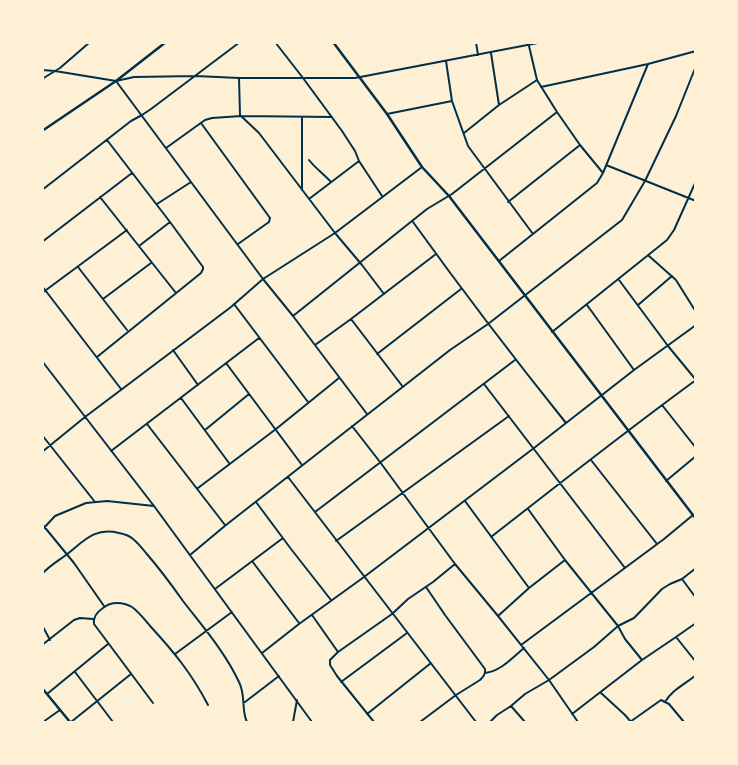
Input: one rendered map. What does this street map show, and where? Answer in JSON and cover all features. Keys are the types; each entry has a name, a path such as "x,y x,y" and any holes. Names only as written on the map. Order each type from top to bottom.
{"street":[{"path":"42,79 55,71 90,42"},
{"path":"42,131 116,81 166,42"},
{"path":"42,190 131,121 196,76 240,42"},
{"path":"274,42 332,117 383,196"},
{"path":"476,42 478,55"},
{"path":"42,70 116,81 134,77 359,77 530,46 543,42"},
{"path":"334,43 387,114 422,166 449,196 696,519"},
{"path":"530,46 536,80 580,145 603,173"},
{"path":"541,87 648,64 696,51"},
{"path":"491,53 499,104"},
{"path":"446,61 452,102 468,146 533,234"},
{"path":"498,261 597,183 603,173 648,64"},
{"path":"190,555 403,386 488,324 619,223 645,181 676,116 696,66"},
{"path":"238,78 239,113 241,116 259,133 384,294"},
{"path":"464,134 499,104 536,80"},
{"path":"116,81 263,279 367,414"},
{"path":"387,114 452,102"},
{"path":"292,316 412,221 449,196 557,112"},
{"path":"166,148 201,123 212,118 241,116 332,117"},
{"path":"302,117 302,190"},
{"path":"201,123 270,218 268,222 238,244"},
{"path":"96,357 201,273 203,269 157,204 107,140"},
{"path":"508,202 580,145"},
{"path":"309,160 331,182"},
{"path":"309,199 358,160"},
{"path":"606,165 696,201"},
{"path":"42,452 234,304 263,279 335,233 422,166"},
{"path":"42,242 132,172"},
{"path":"157,204 191,182"},
{"path":"552,332 667,240 696,182"},
{"path":"100,197 176,293"},
{"path":"412,221 515,360 566,422"},
{"path":"139,246 170,222"},
{"path":"42,293 127,230"},
{"path":"314,345 436,254"},
{"path":"649,256 672,276 696,312"},
{"path":"103,299 151,262"},
{"path":"78,267 128,331"},
{"path":"638,305 672,276"},
{"path":"492,537 628,430 696,380 619,280"},
{"path":"42,286 122,390"},
{"path":"377,354 461,289"},
{"path":"234,304 308,403"},
{"path":"587,304 634,370"},
{"path":"351,319 403,386"},
{"path":"262,653 465,501 634,370 696,326"},
{"path":"111,451 259,338"},
{"path":"173,350 198,385"},
{"path":"315,512 515,360"},
{"path":"42,361 154,506 312,722"},
{"path":"226,363 302,465"},
{"path":"198,488 339,378"},
{"path":"484,384 625,568"},
{"path":"205,430 249,394"},
{"path":"181,398 229,464"},
{"path":"662,405 696,448"},
{"path":"336,541 509,416"},
{"path":"147,424 226,525"},
{"path":"352,426 455,564 549,680 578,722"},
{"path":"42,435 95,502"},
{"path":"666,481 696,456"},
{"path":"591,460 657,544"},
{"path":"288,477 476,722"},
{"path":"44,529 55,516 86,503 115,501 154,506"},
{"path":"465,501 529,588"},
{"path":"256,502 331,600"},
{"path":"528,509 642,660"},
{"path":"521,644 693,516"},
{"path":"42,524 44,529 74,563 104,606"},
{"path":"42,574 47,568 67,555 91,535 110,532 120,533 132,538 167,579 221,650 240,683 247,722"},
{"path":"215,590 283,538"},
{"path":"498,616 529,588 565,560"},
{"path":"252,562 299,624"},
{"path":"374,722 341,682 329,663 332,657 392,614 408,599 455,564"},
{"path":"490,722 525,694 549,680 594,647 618,626 637,615 662,589 682,579 696,568"},
{"path":"682,579 696,598"},
{"path":"426,587 485,669 485,673"},
{"path":"94,619 104,606 111,603 124,604 133,608 176,654 208,704"},
{"path":"176,654 232,612"},
{"path":"312,615 338,652"},
{"path":"42,645 74,620 80,618 94,619"},
{"path":"94,619 96,628 153,704"},
{"path":"572,714 642,660 696,623"},
{"path":"42,625 50,640"},
{"path":"341,682 407,633"},
{"path":"676,637 696,662"},
{"path":"47,694 108,644"},
{"path":"420,722 480,680 485,673 499,669 524,648"},
{"path":"367,714 430,663"},
{"path":"75,672 113,722"},
{"path":"42,688 71,722 131,674"},
{"path":"665,702 671,692 696,675"},
{"path":"244,702 279,676"},
{"path":"600,692 631,722 662,700 669,704 684,722"},
{"path":"292,722 297,700"},
{"path":"511,706 525,722"},
{"path":"43,722 60,710"}]}
